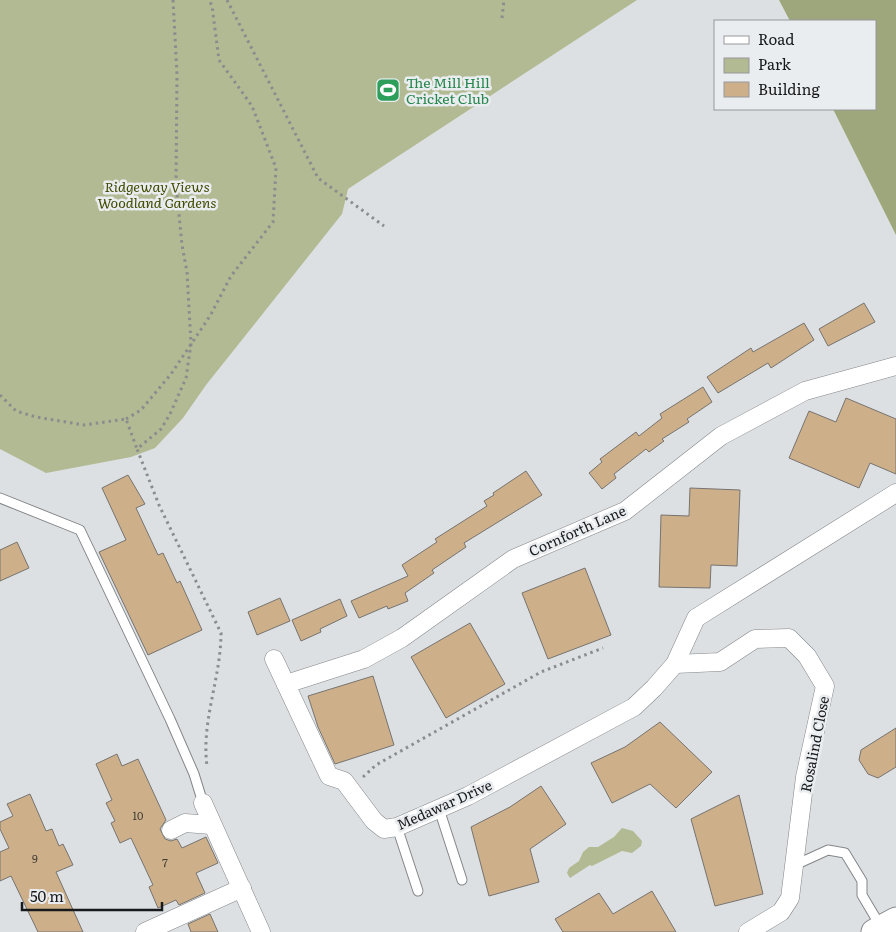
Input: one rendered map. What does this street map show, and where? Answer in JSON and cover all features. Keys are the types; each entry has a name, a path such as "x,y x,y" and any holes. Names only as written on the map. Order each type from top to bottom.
{"street":[{"name":"Cornforth Lane","path":"286,684 364,659 402,638 513,559 625,511 722,436 805,391 896,366"},
{"path":"675,664 696,618 896,492"},
{"name":"Rosalind Close","path":"675,664 720,662 755,639 789,638 807,656 825,686 805,777 796,865 790,898 780,912 748,932"},
{"name":"Medawar Drive","path":"274,659 329,776 344,782 374,821 384,829 397,827 468,796 634,707 675,664"},
{"path":"202,803 261,932"},
{"path":"171,830 185,823 211,825"},
{"path":"145,932 242,888"}],"lane":[{"path":"0,498 80,530 170,719 195,778 202,803"},
{"path":"438,809 462,880"},
{"path":"397,827 418,891"},
{"path":"796,865 828,850 845,853 862,881 862,895 884,927"}],"path":[{"path":"137,449 161,429 170,414 186,378 191,344 187,272 182,245 176,184 177,74 173,0"},
{"path":"0,395 16,411 36,417 84,425 126,419 140,410 171,374 231,276 273,222 276,168 252,106 219,60 210,0"},
{"path":"227,0 318,178 384,226"},
{"path":"502,18 504,0"},
{"path":"126,419 159,504 221,633 221,652 207,727 205,750 207,770 195,778"},
{"path":"350,789 376,765 541,672 603,648"}],"green space":[{"name":"Ridgeway Views Woodland Gardens","path":"0,0 637,0 348,189 342,214 206,385 183,418 155,448 131,457 46,473 0,449"},
{"path":"779,0 896,0 896,235 834,110 876,110 876,20 789,20"},
{"path":"622,828 633,831 642,841 641,846 632,853 622,851 592,866 590,865 570,878 567,873 569,868 579,861 583,852 589,847 598,847 614,837"}],"building":[{"path":"864,303 875,322 828,346 819,329"},
{"path":"804,323 814,340 771,368 768,363 718,393 707,377 751,348 753,352"},
{"path":"703,387 712,402 687,419 689,422 662,439 664,441 649,452 646,449 614,474 616,478 602,489 589,473 602,462 600,459 636,432 639,436 662,418 660,414"},
{"path":"846,398 896,419 896,474 870,463 859,488 789,458 809,411 836,422"},
{"path":"526,471 542,495 464,543 466,547 432,570 434,573 405,593 408,601 388,609 387,606 359,618 351,601 408,576 402,565 437,542 435,539 487,506 484,501"},
{"path":"128,475 145,504 136,508 158,555 163,553 177,583 180,581 202,630 148,655 99,552 126,540 102,488"},
{"path":"690,488 740,490 737,566 711,565 710,588 659,587 661,515 689,516"},
{"path":"17,542 29,568 0,581 0,550"},
{"path":"585,568 611,635 548,659 522,593"},
{"path":"280,598 290,621 257,635 248,612"},
{"path":"340,599 347,616 320,629 321,632 301,641 292,620"},
{"path":"470,623 505,684 446,718 411,657"},
{"path":"373,676 394,745 335,764 318,727 308,696"},
{"path":"660,722 712,772 676,808 650,784 612,803 591,763 625,747"},
{"path":"896,728 896,767 878,778 868,774 859,760 861,750"},
{"path":"117,754 122,766 138,759 166,820 160,829 165,839 171,841 177,839 182,848 206,837 218,863 196,873 205,893 179,905 176,900 158,908 149,887 153,885 131,838 120,843 111,823 115,821 106,803 112,800 96,764"},
{"path":"541,786 566,824 530,849 539,882 489,896 471,827 510,807"},
{"path":"30,794 46,831 52,829 59,846 63,844 73,865 56,872 83,932 38,932 11,876 0,881 0,852 9,848 0,829 0,822 13,816 7,804"},
{"path":"739,795 763,894 715,906 691,819"},
{"path":"652,891 676,932 563,932 555,919 599,893 613,914"},
{"path":"210,914 218,932 191,932 188,924"}],"place":[{"name":"The Mill Hill Cricket Club","path":"388,90"}]}
